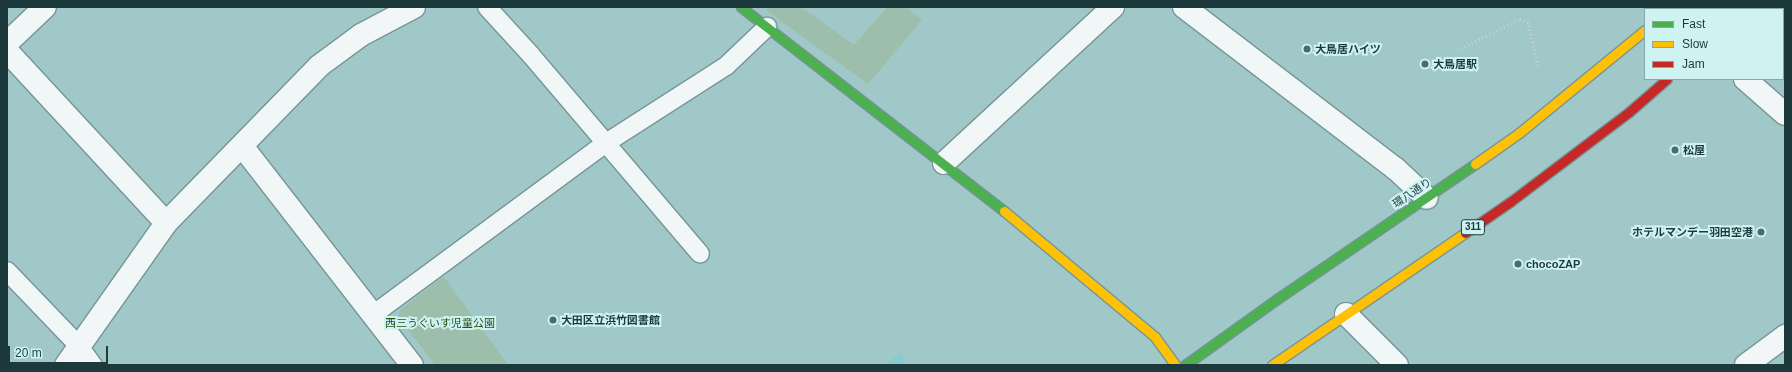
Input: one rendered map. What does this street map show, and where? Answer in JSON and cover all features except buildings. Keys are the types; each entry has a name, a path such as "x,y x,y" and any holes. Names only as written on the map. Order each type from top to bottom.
{"main road":[{"path":"741,7 944,163 1054,250 1155,337 1175,365"},
{"name":"環八通り","path":"1184,365 1277,299 1427,198 1519,133 1644,31"},
{"name":"311","path":"1272,365 1510,202 1624,116 1666,80"}],"street":[{"path":"7,43 46,7"},
{"path":"66,365 94,328 166,223 318,66 361,35 414,7"},
{"path":"944,163 1113,7"},
{"path":"1184,7 1396,169 1427,198"},
{"path":"7,51 166,223"},
{"path":"1746,80 1785,114"},
{"path":"242,146 374,314 412,365"},
{"path":"1346,314 1397,365"},
{"path":"1746,365 1785,336"}],"lane":[{"path":"487,7 606,143 700,254"},
{"path":"374,314 606,143 726,66 767,28"},
{"path":"7,271 79,346 93,365"}],"path":[{"path":"1457,50 1520,19 1528,22 1539,68"}],"shaded area":[{"path":"901,352 910,365 885,365"}],"green space":[{"path":"770,7 801,7 854,45 887,7 906,7 922,20 868,84 767,11"},
{"name":"西三うぐいす児童公園","path":"443,277 508,365 435,365 399,318 400,310"}],"railway":[{"path":"903,365 908,361"}],"traffic: fast":[{"path":"741,7 1004,211"},
{"path":"1185,365 1277,299 1475,164"}],"traffic: slow":[{"path":"1475,164 1519,133 1644,31"},
{"path":"1004,211 1155,337 1175,365"},
{"path":"1272,365 1465,233"}],"traffic: jam":[{"path":"1465,233 1510,202 1629,112 1666,80"}],"place":[{"name":"大鳥居ハイツ","path":"1307,49"},
{"name":"大鳥居駅","path":"1425,64"},
{"name":"松屋","path":"1675,150"},
{"name":"ホテルマンデー羽田空港","path":"1761,232"},
{"name":"chocoZAP","path":"1518,264"},
{"name":"大田区立浜竹図書館","path":"553,320"}]}
